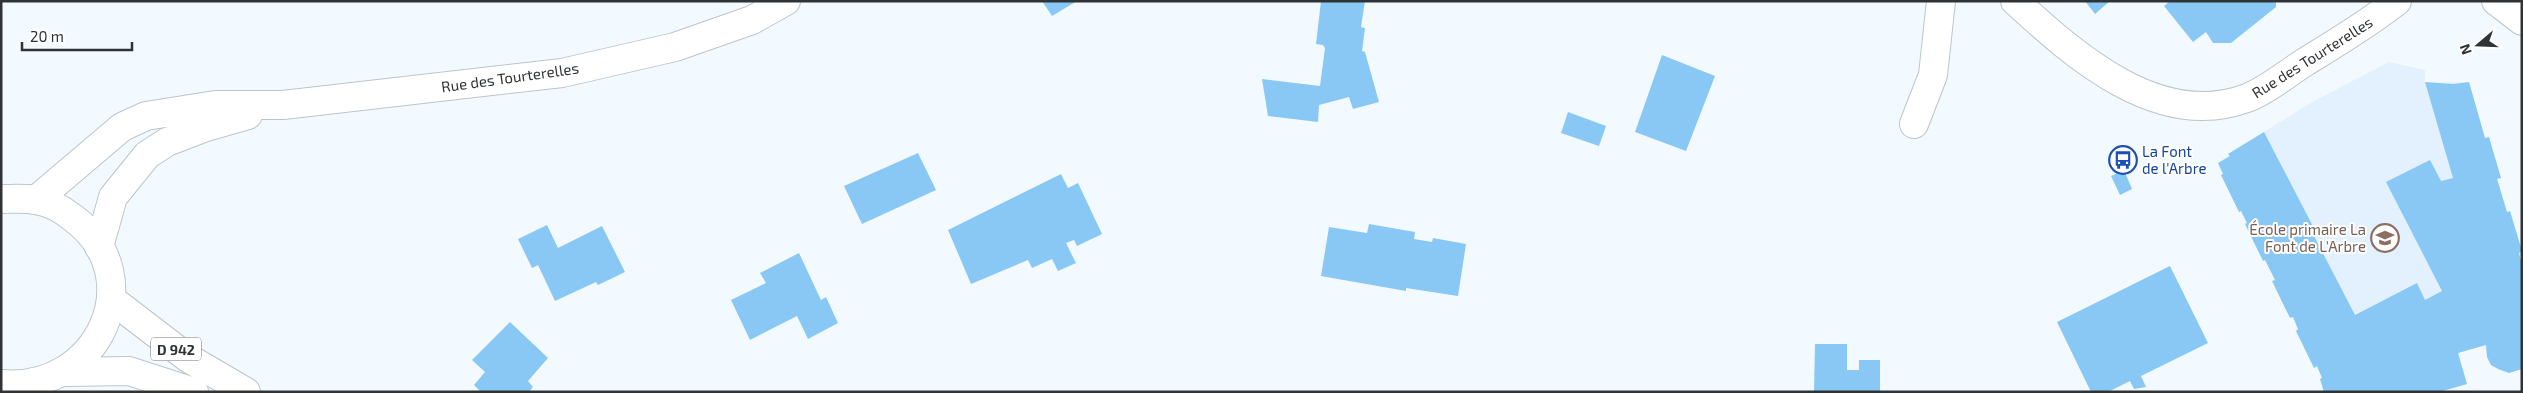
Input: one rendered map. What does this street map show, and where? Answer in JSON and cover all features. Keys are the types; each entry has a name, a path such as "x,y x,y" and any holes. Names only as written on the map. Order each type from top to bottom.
{"main road":[{"name":"Rue des Tourterelles","path":"283,105 562,73 675,47 752,20 786,1"},
{"path":"1914,124 1933,75 1941,1"},
{"name":"Rue des Tourterelles","path":"2014,1 2082,58 2133,90 2167,101 2206,106 2248,98 2372,21 2397,1"},
{"path":"2496,1 2522,21"},
{"path":"36,200 122,127 146,116 215,105 283,105"},
{"path":"99,247 113,196 147,155 167,142 206,127 283,105"},
{"path":"1,199 36,200 61,209 83,225 99,247 109,272 111,299 104,328 90,353 67,372 43,383 18,386 1,384"},
{"name":"D 942","path":"111,299 188,358 246,392"},
{"name":"D 942","path":"67,372 129,371 194,392"}],"shaded area":[{"name":"École primaire La Font de L'Arbre","path":"2389,62 2425,70 2425,82 2428,83 2469,82 2485,138 2489,137 2501,178 2497,179 2507,212 2510,211 2522,251 2519,254 2522,265 2522,369 2509,373 2491,365 2487,357 2485,345 2458,353 2467,384 2439,392 2324,392 2320,379 2322,378 2317,367 2314,368 2296,331 2298,329 2293,317 2290,318 2272,281 2275,279 2265,260 2263,261 2245,224 2247,222 2241,211 2239,212 2221,175 2223,174 2218,163 2229,156 2228,154 2314,101"}],"building":[{"path":"1042,1 1077,1 1052,16"},
{"path":"1321,1 1365,1 1361,27 1365,28 1362,51 1365,52 1379,102 1353,109 1349,97 1319,105 1318,122 1268,116 1262,79 1320,86 1325,48 1323,45 1316,44"},
{"path":"2085,1 2110,1 2095,14"},
{"path":"2170,1 2276,1 2276,7 2231,43 2213,43 2206,32 2193,42 2164,6"},
{"path":"1662,55 1715,76 1686,151 1635,132"},
{"name":"École primaire La Font de L'Arbre","path":"2425,82 2454,84 2469,82 2485,138 2489,137 2501,178 2497,179 2507,212 2510,211 2522,251 2519,253 2522,265 2522,369 2509,373 2491,365 2487,357 2486,345 2458,353 2467,384 2439,392 2324,392 2320,379 2322,378 2317,366 2314,368 2296,331 2298,329 2293,317 2290,318 2272,281 2275,280 2265,260 2263,261 2245,224 2247,223 2241,211 2239,212 2221,175 2223,174 2218,163 2230,156 2228,154 2264,132 2317,234 2314,236 2355,315 2417,283 2425,300 2442,291 2386,182 2430,160 2441,181 2453,178"},
{"path":"1568,112 1606,126 1599,146 1561,133"},
{"path":"918,153 936,190 862,224 844,186"},
{"path":"2124,170 2132,189 2120,195 2111,176"},
{"path":"1061,174 1068,188 1078,183 1102,234 1077,246 1074,240 1066,243 1076,263 1058,271 1052,259 1032,268 1028,260 971,284 948,230"},
{"path":"1369,224 1415,232 1414,239 1432,242 1433,238 1466,244 1458,296 1406,288 1406,291 1321,276 1329,227 1367,233"},
{"path":"547,225 558,248 602,226 625,272 598,285 596,282 555,301 538,265 532,268 518,239"},
{"path":"799,253 821,300 826,297 838,323 808,339 797,316 750,340 731,300 766,283 760,273"},
{"path":"2170,266 2208,343 2141,376 2146,387 2134,389 2130,381 2108,392 2091,392 2057,322"},
{"path":"510,322 548,358 528,381 533,387 529,392 481,392 474,385 485,372 472,360"},
{"path":"1815,344 1847,344 1847,370 1859,370 1859,360 1880,360 1880,392 1814,391"}],"place":[{"name":"La Font de l'Arbre","path":"2123,160"},
{"name":"École primaire La Font de L'Arbre","path":"2385,238"}]}
